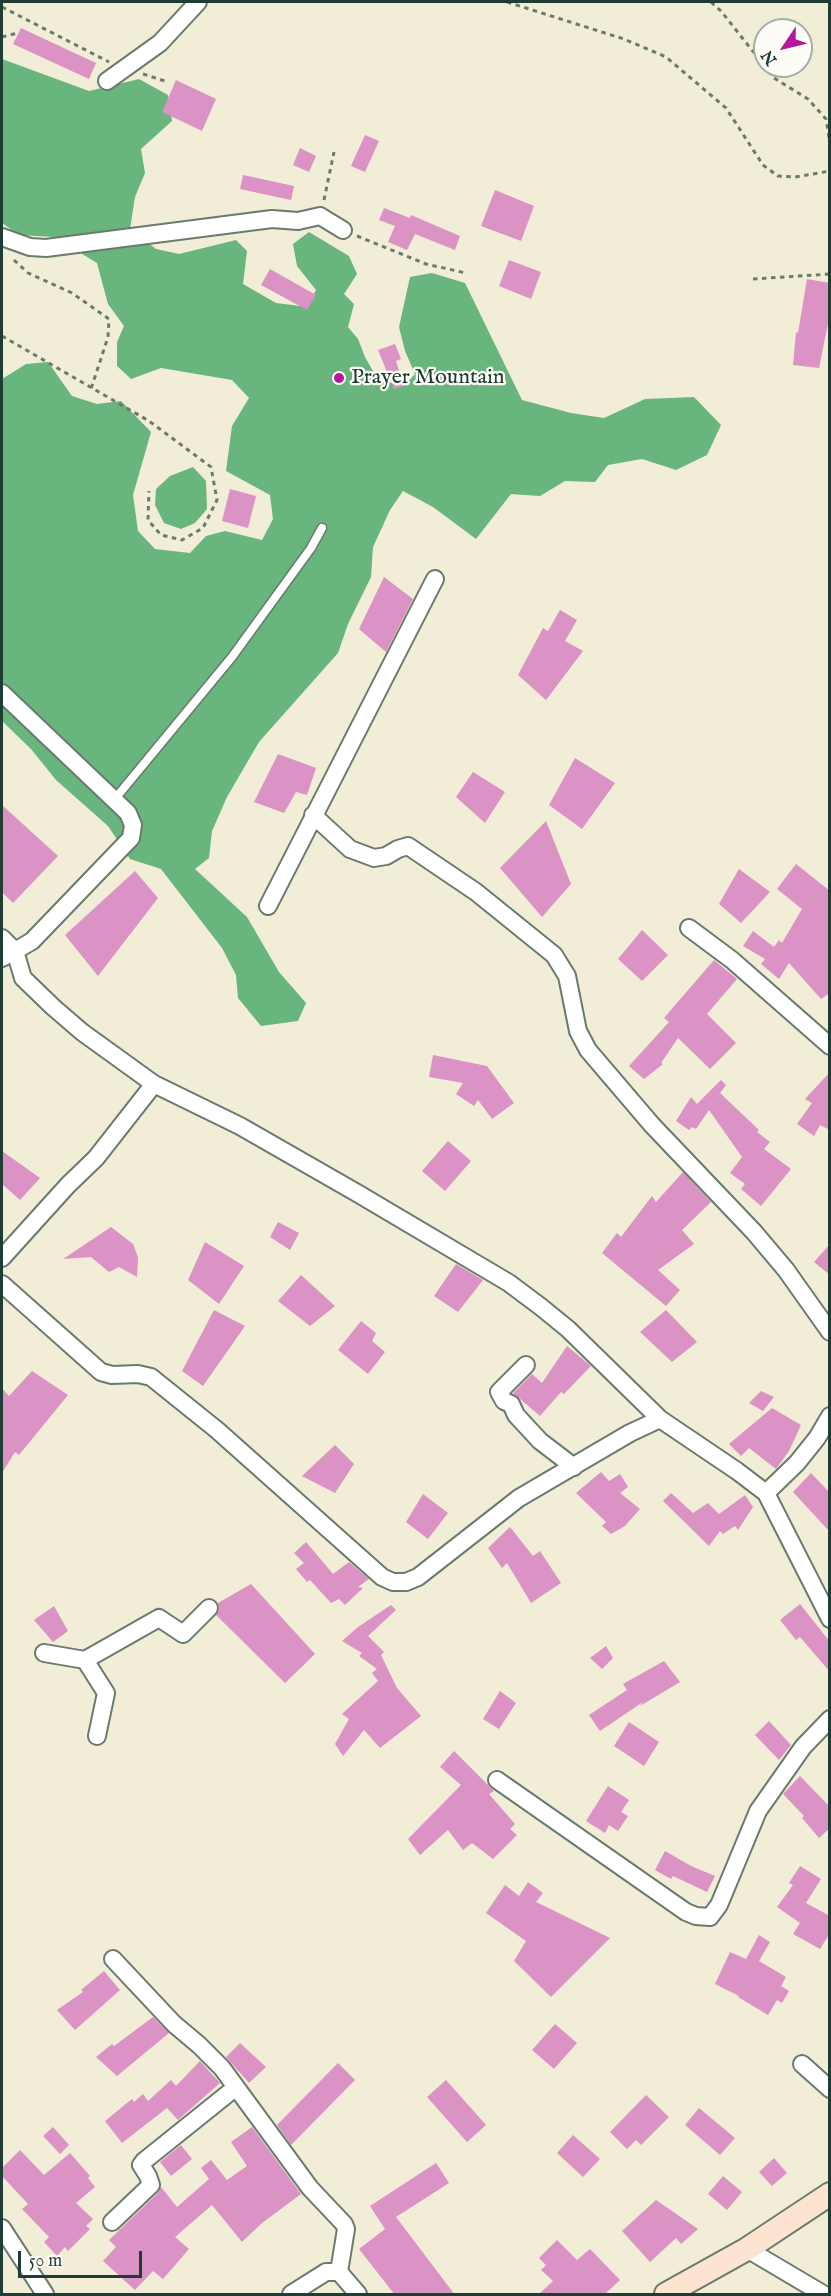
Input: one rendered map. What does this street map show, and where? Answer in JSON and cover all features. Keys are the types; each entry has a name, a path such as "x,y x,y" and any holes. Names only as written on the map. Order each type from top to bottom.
{"main road":[{"path":"666,2295 747,2249 830,2194"}],"street":[{"path":"107,81 160,42 198,2"},
{"path":"2,237 30,247 46,248 272,219 298,221 320,216 344,230"},
{"path":"267,906 435,579"},
{"path":"2,693 128,813 132,825 131,838 32,940 8,955"},
{"path":"313,815 350,849 374,858 386,856 408,846 476,892 554,955 567,976 578,1031 588,1050 652,1125 754,1232 786,1270 830,1332"},
{"path":"689,928 732,960 830,1046"},
{"path":"2,938 8,955 23,978 53,1007 82,1032 154,1084 250,1132 509,1283 542,1306 660,1419 766,1493 819,1602 830,1619"},
{"path":"2,1258 68,1185 96,1158 154,1084"},
{"path":"2,1284 101,1372 112,1376 138,1374 151,1377 217,1430 382,1577 393,1582 406,1582 418,1578 519,1498 630,1432 660,1419"},
{"path":"526,1365 500,1392 504,1401 511,1404 516,1415 540,1441 574,1467"},
{"path":"766,1493 797,1463 817,1438 830,1416"},
{"path":"44,1653 85,1660 159,1618 183,1634 209,1608"},
{"path":"85,1660 106,1693 97,1736"},
{"path":"497,1780 686,1912 696,1916 710,1917 719,1905 758,1811 803,1747 830,1719"},
{"path":"113,1959 174,2024 213,2059 310,2188 344,2224 346,2229 339,2271 358,2295"},
{"path":"802,2064 830,2089"},
{"path":"112,2222 151,2185 141,2165 144,2161 235,2088"},
{"path":"2,2228 45,2295"},
{"path":"747,2249 822,2295"},
{"path":"291,2295 326,2272 339,2271"}],"lane":[{"path":"114,800 232,657 311,548 322,528"}],"path":[{"path":"507,2 624,39 666,57 726,108 763,165 778,176 795,177 830,171"},
{"path":"711,2 721,11 774,78 808,99 826,119 830,143"},
{"path":"2,7 122,69 165,81"},
{"path":"2,37 18,33"},
{"path":"320,216 334,152"},
{"path":"344,230 426,264 466,273"},
{"path":"8,254 28,273 72,293 109,319 108,337 91,389"},
{"path":"753,279 830,274"},
{"path":"2,336 149,421 211,467 217,500 203,528 182,540 161,535 148,520 149,491"}],"green space":[{"path":"2,59 89,91 139,79 168,95 172,121 141,149 145,173 135,197 130,229 156,249 179,254 236,240 247,251 243,284 276,303 308,307 316,290 297,266 293,244 309,232 349,256 357,274 344,294 354,304 348,327 358,339 378,380 405,385 415,374 405,351 399,327 410,277 432,273 465,283 522,400 571,413 604,418 645,399 694,397 721,425 707,455 676,470 642,459 608,465 595,482 565,481 540,496 511,494 476,539 433,507 403,491 390,510 373,547 371,577 348,624 338,653 259,742 227,797 212,831 209,858 195,869 247,917 279,972 306,1003 298,1021 261,1026 238,998 236,975 222,948 161,869 130,859 108,826 56,780 31,749 2,721 2,379 26,364 48,362 72,396 97,404 121,401 151,432 133,495 138,531 155,549 190,553 206,536 225,531 262,540 273,519 270,495 226,471 232,426 249,398 232,380 161,368 131,379 117,366 117,342 124,326 108,304 97,263 54,237 19,235 2,223"},
{"path":"193,467 206,481 207,509 195,523 181,529 164,523 155,505 156,489 170,476"}],"building":[{"path":"21,28 96,63 89,79 13,44"},
{"path":"176,80 216,99 202,131 162,112"},
{"path":"365,135 379,141 365,172 351,166"},
{"path":"300,148 316,156 309,172 293,165"},
{"path":"243,175 294,186 291,200 240,189"},
{"path":"495,190 534,206 521,241 481,226"},
{"path":"384,208 410,218 411,215 460,236 455,250 415,234 407,250 388,242 395,226 379,220"},
{"path":"509,260 541,272 531,299 499,286"},
{"path":"270,269 316,295 307,310 261,285"},
{"path":"807,279 830,283 830,314 819,368 793,365 796,332 798,333"},
{"path":"395,344 401,359 396,361 404,386 394,389 378,350"},
{"path":"230,489 256,496 248,528 222,521"},
{"path":"384,577 413,599 386,652 359,629"},
{"path":"560,610 577,620 565,641 583,651 546,700 518,675 543,628 548,631"},
{"path":"278,754 316,768 307,795 296,792 284,813 254,802"},
{"path":"575,758 615,783 582,829 549,805"},
{"path":"473,772 505,792 485,823 456,797"},
{"path":"2,805 58,856 13,903 2,892"},
{"path":"546,821 571,884 542,917 500,868"},
{"path":"796,864 830,891 830,993 821,999 789,963 779,979 761,964 765,959 743,946 753,931 774,947 779,940 782,943 802,909 777,889"},
{"path":"739,869 770,892 741,923 719,904"},
{"path":"135,871 158,898 98,976 65,935"},
{"path":"642,930 668,955 642,981 618,959"},
{"path":"714,960 737,979 707,1014 736,1043 710,1069 678,1038 661,1063 663,1064 644,1079 629,1066 669,1022 664,1018"},
{"path":"433,1055 487,1066 514,1103 492,1119 478,1100 474,1106 456,1094 463,1083 429,1077"},
{"path":"830,1072 830,1130 820,1125 814,1136 797,1124 812,1103 805,1099"},
{"path":"721,1080 726,1085 720,1093 759,1130 757,1132 770,1142 764,1149 791,1169 761,1206 741,1189 745,1184 730,1173 742,1157 709,1110 696,1129 692,1127 689,1130 676,1121 691,1097 697,1104"},
{"path":"448,1141 471,1161 445,1191 422,1171"},
{"path":"2,1151 40,1178 20,1200 2,1184"},
{"path":"683,1172 711,1202 682,1230 694,1244 658,1270 680,1290 666,1306 602,1253 617,1233 621,1237 652,1196 656,1202"},
{"path":"278,1222 299,1233 290,1250 270,1237"},
{"path":"111,1227 133,1244 138,1257 137,1277 119,1267 109,1272 91,1257 63,1259"},
{"path":"205,1242 244,1266 219,1304 188,1280"},
{"path":"830,1244 830,1275 814,1262"},
{"path":"456,1264 483,1280 458,1312 434,1296"},
{"path":"301,1275 335,1306 310,1326 278,1301"},
{"path":"214,1310 245,1326 203,1386 182,1371"},
{"path":"666,1310 697,1342 672,1362 640,1332"},
{"path":"361,1321 376,1333 372,1341 385,1352 368,1374 338,1350"},
{"path":"567,1346 591,1366 564,1394 561,1392 540,1416 513,1393 532,1374 542,1383"},
{"path":"32,1371 68,1395 19,1455 15,1452 2,1473 2,1388 9,1396"},
{"path":"761,1391 774,1397 763,1411 749,1403"},
{"path":"772,1408 801,1425 789,1451 776,1469 749,1448 741,1456 729,1444"},
{"path":"335,1445 354,1464 335,1493 302,1476"},
{"path":"601,1472 609,1481 620,1474 628,1487 620,1493 640,1509 625,1526 611,1534 602,1526 606,1522 576,1493"},
{"path":"811,1473 830,1493 830,1532 793,1492"},
{"path":"671,1493 693,1513 708,1503 719,1514 745,1495 753,1507 738,1530 735,1526 723,1534 720,1531 709,1546 663,1501"},
{"path":"423,1494 448,1513 428,1539 406,1522"},
{"path":"510,1527 533,1556 540,1551 561,1583 531,1603 507,1563 502,1568 488,1548"},
{"path":"306,1542 333,1574 349,1562 369,1579 358,1587 363,1588 345,1605 339,1599 331,1603 310,1580 307,1582 296,1569 304,1563 294,1553"},
{"path":"251,1584 315,1654 285,1683 216,1615 219,1610 218,1603"},
{"path":"800,1604 830,1642 830,1672 800,1637 796,1640 780,1620"},
{"path":"391,1605 396,1610 368,1636 384,1652 381,1655 397,1688 421,1716 380,1748 364,1730 343,1756 335,1744 349,1719 342,1714 378,1681 372,1673 377,1669 359,1656 362,1653 342,1641 358,1627"},
{"path":"54,1606 68,1631 53,1642 34,1620"},
{"path":"606,1646 613,1658 602,1669 590,1658"},
{"path":"664,1661 680,1682 640,1706 643,1702 600,1731 589,1715 627,1690 623,1684"},
{"path":"500,1691 516,1703 499,1729 483,1719"},
{"path":"769,1721 791,1745 779,1760 755,1735"},
{"path":"629,1722 659,1742 644,1766 614,1746"},
{"path":"454,1751 494,1791 489,1794 515,1824 510,1829 517,1835 493,1859 472,1843 463,1850 448,1830 420,1855 408,1839 461,1785 440,1767"},
{"path":"800,1776 830,1807 830,1828 819,1838 802,1818 804,1816 783,1794"},
{"path":"608,1786 629,1800 621,1812 628,1816 618,1831 609,1825 605,1833 586,1821"},
{"path":"665,1851 715,1876 707,1892 673,1876 671,1879 655,1870"},
{"path":"800,1866 821,1879 806,1903 830,1916 830,1933 820,1949 793,1934 800,1923 777,1907 793,1885 789,1883"},
{"path":"528,1882 543,1893 536,1902 610,1938 551,1997 514,1961 526,1941 486,1913 505,1885 519,1896"},
{"path":"759,1935 770,1942 759,1961 786,1977 781,1986 789,1991 782,2003 777,2000 768,2015 715,1984 730,1952 746,1959"},
{"path":"104,1971 120,1990 75,2030 57,2010 83,1992 81,1990"},
{"path":"153,2017 169,2033 117,2076 96,2057 112,2044 114,2046"},
{"path":"555,2024 577,2043 554,2069 532,2050"},
{"path":"240,2043 266,2067 249,2083 226,2057"},
{"path":"200,2061 220,2083 178,2120 167,2108 122,2143 105,2121 132,2099 134,2102 143,2094 148,2101 171,2080 176,2086"},
{"path":"338,2063 355,2080 291,2145 277,2125"},
{"path":"446,2080 486,2125 467,2142 427,2097"},
{"path":"646,2095 669,2117 641,2145 636,2140 627,2149 610,2132"},
{"path":"699,2108 735,2138 720,2155 685,2125"},
{"path":"53,2127 69,2145 60,2154 43,2136"},
{"path":"252,2127 301,2194 262,2223 242,2242 212,2205 175,2237 189,2249 163,2279 153,2271 135,2290 103,2261 116,2247 109,2240 158,2193 161,2187 177,2207 209,2179 201,2168 211,2160 227,2180 247,2166 231,2142"},
{"path":"573,2135 600,2159 583,2177 557,2153"},
{"path":"181,2145 192,2159 171,2176 160,2162"},
{"path":"20,2150 44,2175 70,2153 90,2176 88,2178 95,2187 76,2203 93,2219 86,2226 90,2229 68,2251 65,2247 57,2256 44,2242 49,2237 22,2209 28,2204 2,2176 2,2168"},
{"path":"774,2158 787,2173 772,2186 759,2172"},
{"path":"436,2163 449,2183 396,2217 455,2295 395,2295 359,2249 385,2229 370,2206"},
{"path":"723,2176 742,2192 727,2210 708,2194"},
{"path":"656,2200 698,2229 681,2244 676,2238 650,2262 622,2231"},
{"path":"557,2240 577,2260 590,2249 620,2280 604,2295 538,2295 553,2281 541,2270 546,2265 539,2258"}],"place":[{"name":"Prayer Mountain","path":"339,378"}]}
